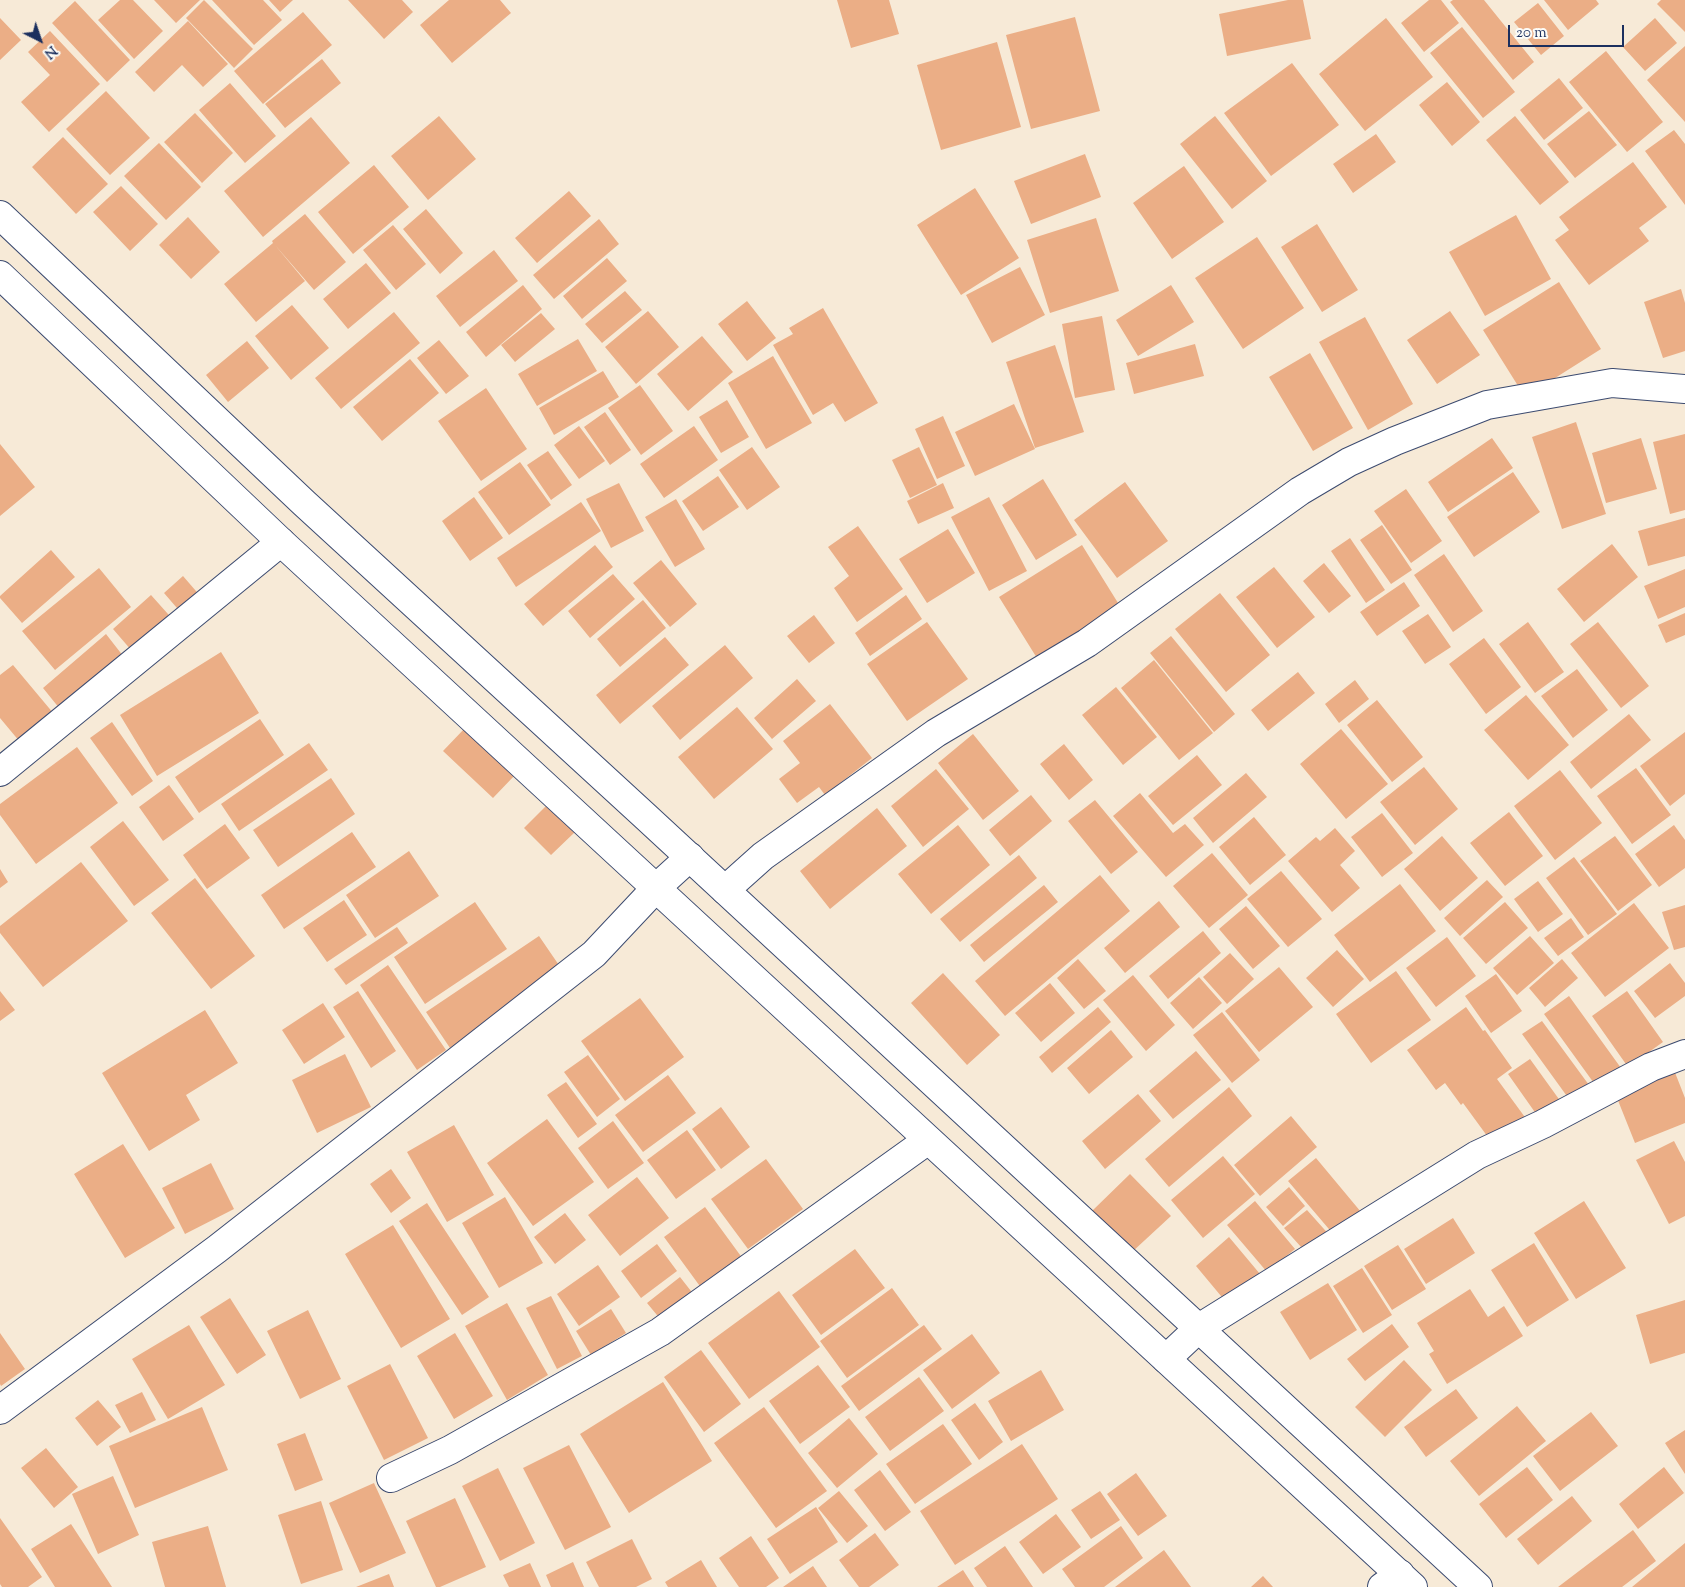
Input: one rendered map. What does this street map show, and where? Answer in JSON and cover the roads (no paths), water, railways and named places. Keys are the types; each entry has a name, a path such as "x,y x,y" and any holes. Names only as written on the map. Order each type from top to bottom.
{"main road":[{"path":"0,215 304,503 690,857 1478,1587"},
{"path":"0,275 281,542 1166,1360 1398,1583"},
{"path":"725,890 763,856 936,733 1087,643 1300,491 1348,462 1395,441 1487,405 1612,383 1685,389"},
{"path":"0,772 281,542"},
{"path":"0,1410 216,1249 594,954 656,888 690,857"},
{"path":"1166,1360 1198,1328 1477,1155 1543,1124 1651,1067 1685,1054"},
{"path":"391,1478 450,1450 660,1332 928,1140"}]}
